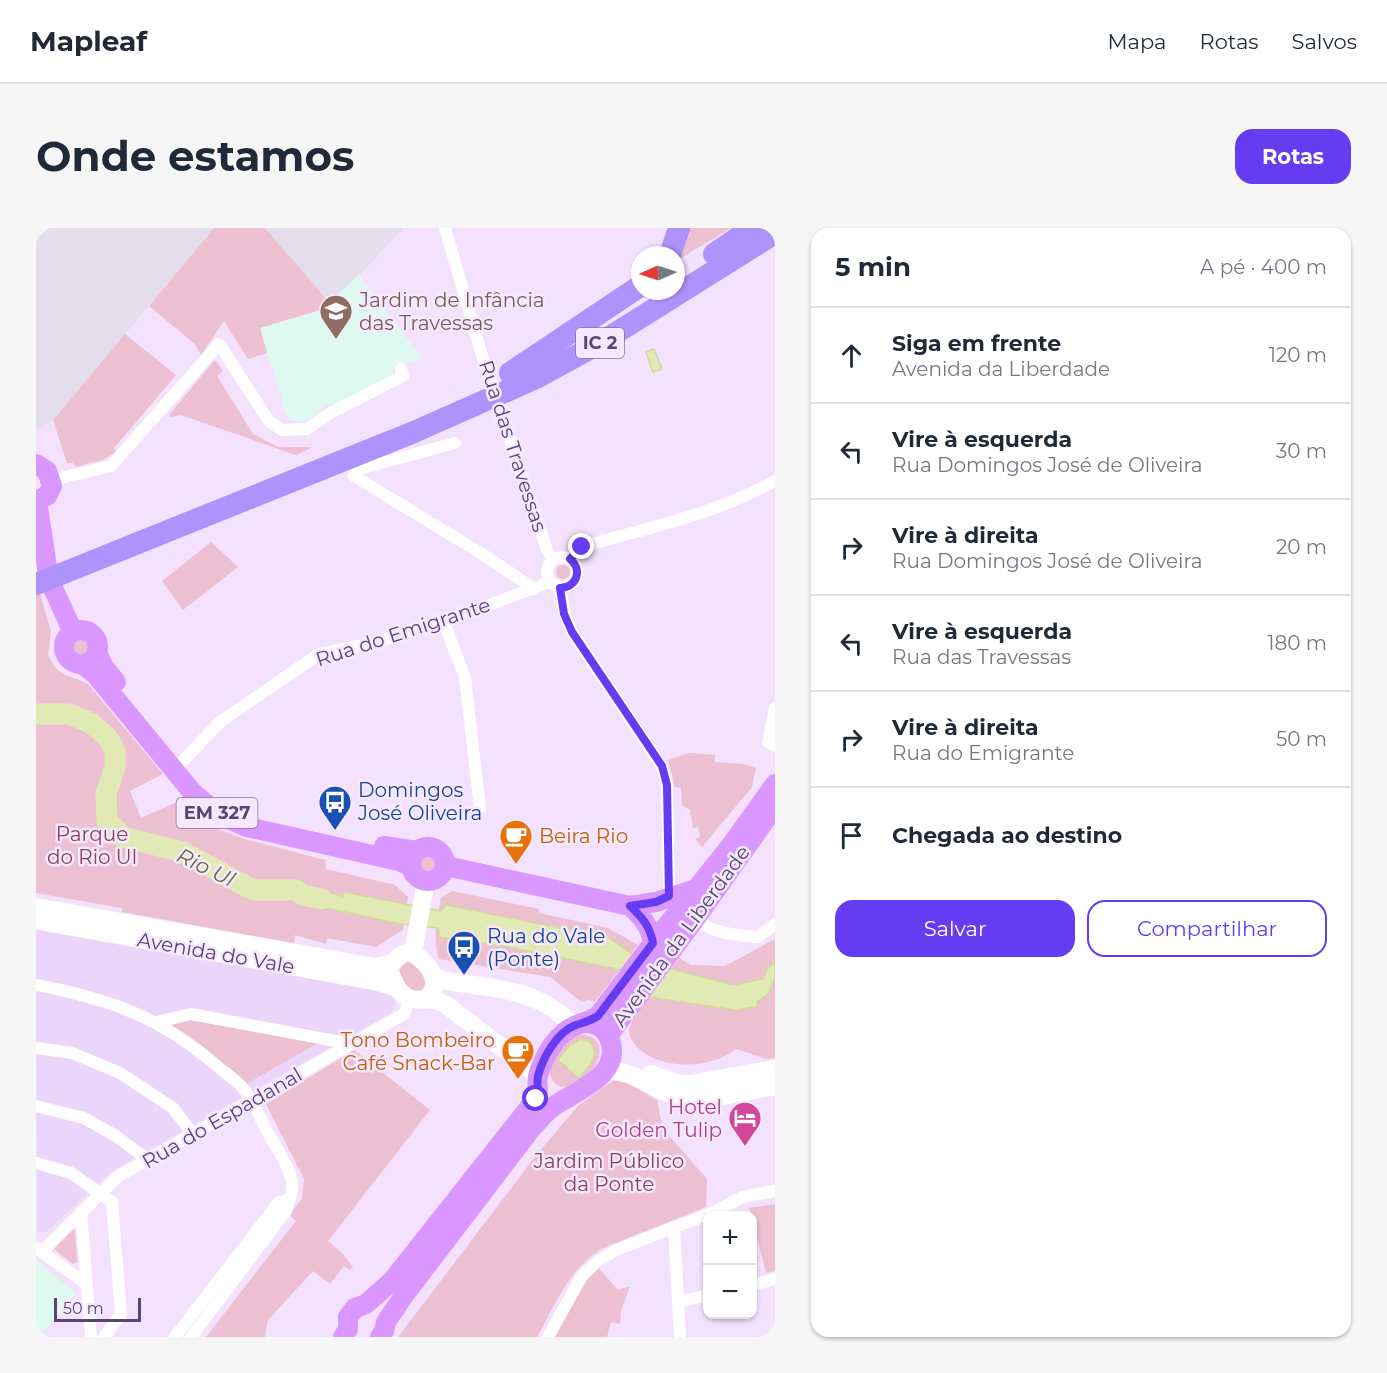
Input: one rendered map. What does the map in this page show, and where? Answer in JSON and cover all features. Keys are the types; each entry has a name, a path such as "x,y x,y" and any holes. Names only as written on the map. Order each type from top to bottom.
{"highway":[{"path":"673,246 679,228"},
{"path":"685,273 752,228"},
{"name":"IC 2","path":"51,571 414,432 536,378 600,343 775,233"},
{"path":"510,373 631,292"},
{"name":"IC 2","path":"36,584 51,571 404,428 539,359 642,300"}],"main road":[{"path":"37,463 47,471 52,486 47,496 36,501 48,573 73,632"},
{"name":"EM 327","path":"424,890 416,876 414,858 401,849 252,818 225,805 201,785 181,763 104,666 90,658 69,658 64,649 66,639 73,632 83,630 92,634 97,642 90,658 95,674 194,793 218,814 247,827 399,861 414,858 428,846 434,847 443,855 446,866"},
{"name":"Avenida da Liberdade","path":"348,1334 348,1317 355,1308 366,1304 392,1281 536,1099 545,1057 555,1043 624,997 662,946 696,889 775,784"},
{"name":"Avenida da Liberdade","path":"662,946 695,919 775,807"},
{"path":"581,1024 534,999 442,980 433,975 412,953 424,890 444,872 446,866 630,906 656,902 696,889"},
{"path":"630,906 643,918 662,946"},
{"name":"Avenida do Vale","path":"36,907 375,967 394,961 406,953 412,953"},
{"name":"Avenida do Vale","path":"36,920 373,981 411,995 438,1000 530,1069 539,1085"},
{"path":"394,961 391,971 411,995 432,992 435,984 433,975"},
{"name":"Avenida da Liberdade","path":"604,1071 609,1066 610,1042 624,997"},
{"name":"Avenida da Liberdade","path":"581,1024 602,1028 610,1042"},
{"path":"610,1042 616,1054 642,1071 679,1084 775,1069"},
{"path":"383,1329 405,1294 531,1129 551,1108 579,1092 604,1071 625,1072 673,1096 695,1100 775,1086"},
{"path":"539,1085 549,1099 562,1101"},
{"path":"366,1304 375,1306 382,1313 383,1329"}],"street":[{"path":"36,231 40,228"},
{"name":"Rua das Travessas","path":"445,228 481,352 547,550 553,560"},
{"path":"51,480 111,466 219,344 268,421 282,430 307,429 332,412 403,376 401,369"},
{"path":"455,443 356,470 354,476 487,557 534,589"},
{"path":"669,896 667,785 662,766 572,632 555,585 547,572 548,565 561,557 570,559 582,547 724,504 754,493 775,481"},
{"name":"Rua do Emigrante","path":"181,763 220,722 319,654 374,643 534,589 570,585 577,577 577,567 570,559"},
{"path":"443,620 465,678 480,808"},
{"path":"775,708 768,742 775,746"},
{"path":"695,919 708,928 734,935 758,937 775,924"},
{"path":"36,986 95,998 157,1022 195,1046 242,1087 290,1176 292,1191 286,1211 190,1337"},
{"name":"Rua do Espadanal","path":"39,1249 117,1178 192,1133 404,1014 411,995"},
{"path":"157,1022 191,1014 352,1044"},
{"path":"36,1047 72,1053 120,1073 173,1108 192,1133"},
{"path":"36,1106 84,1118 116,1136 148,1160"},
{"path":"36,1163 71,1173 112,1202 121,1314 104,1337"},
{"path":"548,1337 582,1276 598,1261 616,1250 714,1212 742,1197 775,1191"},
{"path":"176,1337 279,1203 288,1200"},
{"path":"81,1212 91,1337"},
{"path":"674,1228 680,1337"},
{"path":"39,1249 86,1284"},
{"path":"757,1284 775,1279"},
{"path":"678,1302 703,1296"}],"shaded area":[{"path":"36,228 214,228 53,420 36,432"},
{"path":"265,228 404,228 359,275 329,302"},
{"name":"Jardim de Infância das Travessas","path":"359,275 422,358 392,368 395,376 338,405 330,404 321,408 314,416 300,422 292,420 286,414 260,328 320,310"},
{"path":"654,349 662,369 653,372 646,352"},
{"path":"297,886 343,896 344,892 441,911 446,905 609,938 632,954 671,969 733,985 763,979 767,969 775,962 775,976 769,994 758,1001 756,1007 735,1010 649,997 621,970 508,947 440,937 438,928 401,924 294,901"},
{"path":"36,930 388,992 394,997 396,1004 391,1013 112,1171 46,1232 37,1232"},
{"path":"581,1039 591,1043 595,1053 591,1064 579,1078 558,1060 569,1046"},
{"path":"36,1260 76,1293 40,1337 36,1337"}],"green space":[{"path":"214,228 265,228 329,302 320,310 260,328 267,353 248,359 224,321 201,355 195,344 149,306"},
{"path":"686,228 731,228 685,256 685,246 681,246"},
{"path":"125,334 176,375 114,448 116,452 102,460 75,467 73,463 67,463 53,420"},
{"path":"214,361 223,371 217,376 253,434 278,447 311,448 296,455 181,415 171,417 169,415"},
{"path":"211,542 238,567 183,610 162,581"},
{"path":"560,565 566,565 570,572 566,579 560,579 556,575 556,569"},
{"name":"Parque do Rio Ul","path":"40,594 51,631 48,655 56,669 87,683 163,774 130,791 141,818 184,799 220,830 244,839 325,860 326,869 395,885 408,897 403,930 376,947 327,938 326,944 295,935 294,943 122,912 122,908 36,893 36,595"},
{"path":"79,637 87,637 92,642 90,653 79,655 74,650 74,642"},
{"path":"689,753 715,755 715,762 743,764 756,768 752,787 702,847 695,839 700,837 698,827 693,828 690,810 682,805 681,788 675,787 668,760"},
{"path":"429,852 439,859 440,863 433,873 429,874 419,867 418,863 425,853"},
{"path":"452,891 539,909 539,913 608,928 638,945 595,1002 589,1000 582,1002 550,977 439,959 436,936 441,898"},
{"path":"775,939 775,1058 766,1059 736,1049 725,1056 698,1064 669,1063 655,1059 634,1043 629,1033 631,1024 679,958 691,965 725,966"},
{"path":"408,961 418,967 425,977 427,984 422,991 416,992 407,987 399,975 401,965"},
{"path":"193,1020 320,1042 246,1084 199,1044 170,1025"},
{"path":"582,1034 592,1037 599,1044 598,1059 586,1075 568,1088 557,1085 551,1078 550,1070 553,1061 565,1043"},
{"path":"354,1050 430,1110 328,1241 353,1267 350,1270 344,1266 330,1284 313,1271 268,1320 265,1337 206,1337 296,1221 290,1215 302,1198 304,1179 266,1104"},
{"name":"Jardim Público da Ponte","path":"615,1079 620,1079 657,1100 663,1129 707,1179 706,1207 603,1248 591,1256 581,1265 564,1288 537,1337 398,1337 538,1153 578,1106"},
{"path":"775,1204 775,1271 766,1273 757,1236 757,1211 750,1211 749,1208"},
{"path":"72,1229 75,1230 77,1262 73,1264 55,1250 55,1246"},
{"path":"598,1267 618,1290 630,1286 621,1311 620,1324 611,1322 607,1337 554,1337 581,1287"}],"waterway":[{"name":"Rio Ul","path":"36,714 69,714 91,723 108,738 115,750 115,767 106,794 107,821 123,837 183,852 253,890 296,890 303,895 322,899"}],"place":[{"name":"Jardim de Infância das Travessas","path":"336,340"},
{"name":"Domingos José Oliveira","path":"335,831"},
{"name":"Beira Rio","path":"516,865"},
{"name":"Rua do Vale (Ponte)","path":"464,976"},
{"name":"Tono Bombeiro Café Snack-Bar","path":"518,1080"},
{"name":"Hotel Golden Tulip","path":"745,1147"}],"route":[{"path":"536,1099 540,1090 537,1079 545,1057 555,1043 565,1032 575,1026 588,1023 598,1016 653,943 651,931 643,918 630,906 656,902 669,896 667,785 662,766 572,632 564,614 560,588 567,587 575,580 578,574 577,567 570,559 582,547"}]}
